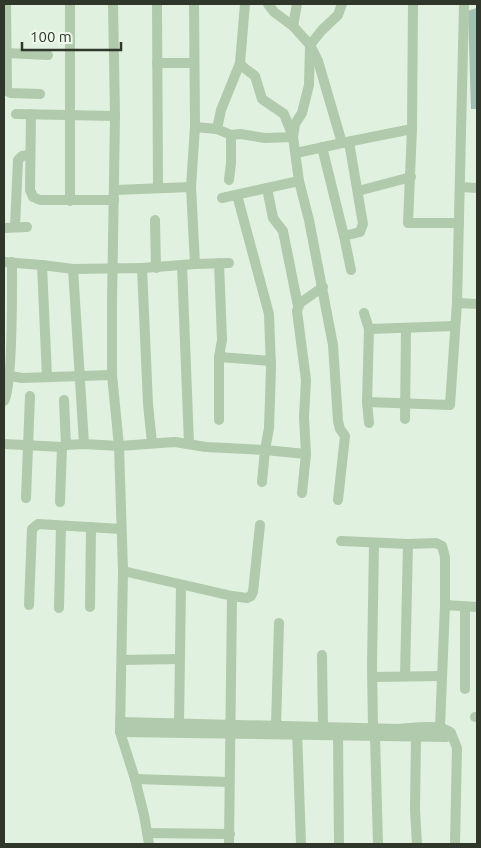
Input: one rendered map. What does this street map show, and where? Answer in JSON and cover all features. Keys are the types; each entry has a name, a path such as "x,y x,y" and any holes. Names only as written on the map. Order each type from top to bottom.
{"street":[{"path":"6,4 6,82 8,93 40,94"},
{"path":"70,4 70,200"},
{"path":"113,4 115,116 111,269 112,374 119,446 123,571 120,727 135,780 149,844"},
{"path":"157,4 158,188"},
{"path":"194,4 195,127 191,187 195,264"},
{"path":"217,129 220,110 240,63 246,4"},
{"path":"268,4 274,12 293,26 310,45 318,61 346,142 358,191 362,228 356,234 344,236"},
{"path":"293,26 297,4"},
{"path":"338,500 345,436 340,429 338,421 333,345 323,287 299,181 294,137 295,124 302,113 309,85 310,45 338,15 342,4"},
{"path":"413,4 411,177 408,224 459,223"},
{"path":"367,402 450,406 457,303 464,4"},
{"path":"7,53 48,55"},
{"path":"158,63 194,63"},
{"path":"240,63 255,76 262,99 284,114 294,137"},
{"path":"16,114 115,116"},
{"path":"31,114 29,155 30,190 33,197 40,200 70,200 158,188 191,187"},
{"path":"195,127 217,129 231,135 240,134 265,138 294,137"},
{"path":"296,153 412,129"},
{"path":"229,180 231,135"},
{"path":"322,147 351,270"},
{"path":"16,227 18,160 22,156 29,155"},
{"path":"358,191 411,177"},
{"path":"222,198 299,181"},
{"path":"460,187 477,188"},
{"path":"267,188 273,218 283,231 298,306 297,317 306,380 304,417 306,454 302,493"},
{"path":"237,195 270,314 272,361 269,428 262,482"},
{"path":"155,220 156,268"},
{"path":"4,228 27,227"},
{"path":"4,401 7,397 8,262 73,269 156,268 224,263 222,340 219,357 220,420"},
{"path":"42,265 47,377"},
{"path":"182,266 189,444"},
{"path":"142,268 148,404 152,443"},
{"path":"73,269 84,444"},
{"path":"298,306 323,287"},
{"path":"457,303 477,304"},
{"path":"364,313 370,329 367,402 369,423"},
{"path":"370,329 456,326"},
{"path":"405,419 406,329"},
{"path":"219,357 272,361"},
{"path":"7,376 22,378 80,377 112,374"},
{"path":"26,498 30,396"},
{"path":"60,502 64,446 64,400"},
{"path":"4,444 29,446 84,444 119,446 175,442 306,454"},
{"path":"30,605 32,529 38,524 121,529"},
{"path":"123,571 247,598 251,596 260,525"},
{"path":"59,608 61,526"},
{"path":"90,607 91,527"},
{"path":"120,727 179,724 230,730 276,726 297,731 323,727 446,737 442,676 445,557 442,546 436,543 408,544 340,541"},
{"path":"374,543 373,676 378,844"},
{"path":"404,676 408,544"},
{"path":"179,724 181,585"},
{"path":"147,834 230,839 232,596"},
{"path":"445,605 477,607"},
{"path":"465,607 465,689"},
{"path":"276,726 279,622"},
{"path":"322,655 323,727"},
{"path":"122,660 180,659"},
{"path":"373,676 442,676"},
{"path":"120,727 297,731 338,735 374,732 447,731"},
{"path":"297,731 300,844"},
{"path":"447,731 457,748 455,844"},
{"path":"338,735 340,844"},
{"path":"416,736 415,810 417,844"},
{"path":"135,780 229,782"}],"shaded area":[{"path":"477,8 477,109 471,109 468,12"}]}
